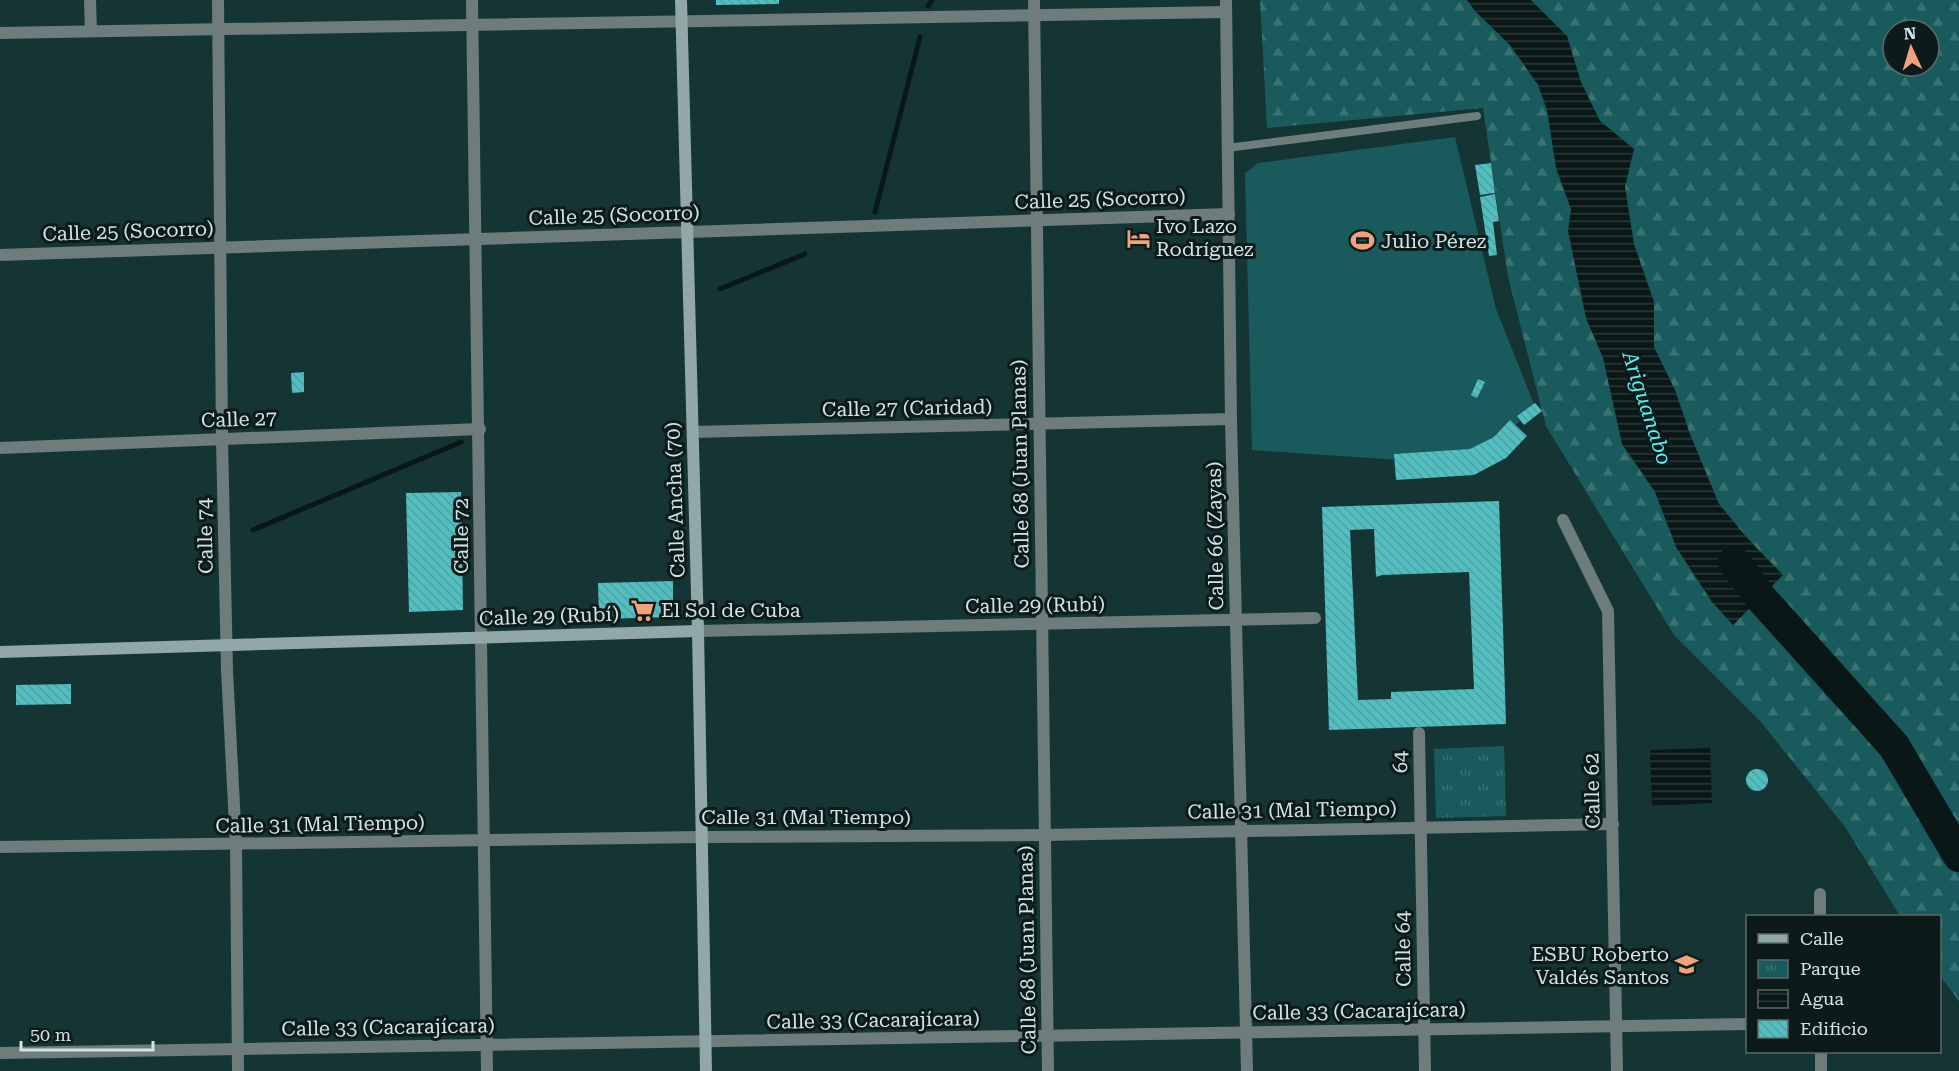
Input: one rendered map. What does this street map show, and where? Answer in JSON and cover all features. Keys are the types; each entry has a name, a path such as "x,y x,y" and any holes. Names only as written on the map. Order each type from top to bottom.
{"main road":[{"name":"Calle Ancha (70)","path":"681,0 698,632 706,1071"},
{"name":"Calle 29 (Rubí)","path":"0,652 698,632"}],"street":[{"path":"90,0 91,31"},
{"name":"Calle 74","path":"218,0 222,439 227,646 236,845 238,1071"},
{"name":"Calle 72","path":"472,0 480,429 487,1071"},
{"name":"Calle 68 (Juan Planas)","path":"1034,0 1048,1071"},
{"path":"0,33 1034,16 1226,6"},
{"name":"Calle 66 (Zayas)","path":"1226,6 1231,419 1247,1071"},
{"name":"Calle 25 (Socorro)","path":"0,255 1229,214"},
{"name":"Calle 27 (Caridad)","path":"693,432 1231,419"},
{"name":"Calle 27","path":"0,448 480,429"},
{"name":"Calle 62","path":"1563,520 1608,611 1617,1071"},
{"name":"Calle 29 (Rubí)","path":"698,632 1315,618"},
{"name":"64","path":"1419,733 1420,827"},
{"name":"Calle 31 (Mal Tiempo)","path":"0,847 702,837 1045,835 1612,824"},
{"name":"Calle 64","path":"1420,827 1425,1071"},
{"path":"1820,894 1820,915"},
{"name":"Calle 33 (Cacarajícara)","path":"0,1053 1746,1024"},
{"path":"1821,1053 1821,1071"}],"lane":[{"path":"1227,148 1478,117"}],"green space":[{"path":"1260,0 1959,0 1959,1001 1941,977 1941,915 1899,915 1846,828 1761,722 1674,635 1546,426 1508,277 1483,108 1267,128"},
{"name":"Julio Pérez","path":"1455,137 1496,309 1536,409 1478,453 1399,460 1252,450 1245,173 1258,163"},
{"path":"1504,746 1506,816 1436,818 1434,749"}],"water":[{"path":"1467,0 1531,0 1567,36 1581,82 1600,121 1634,149 1625,187 1634,244 1654,302 1654,347 1675,390 1690,434 1719,504 1749,540 1783,575 1733,625 1712,602 1676,547 1655,492 1622,444 1603,358 1586,318 1568,231 1571,209 1556,168 1547,110 1538,85 1510,45 1475,11"},
{"path":"1710,748 1712,803 1652,806 1650,750"}],"building":[{"path":"716,0 779,0 779,4 716,5"},
{"path":"1491,163 1495,193 1480,195 1475,165"},
{"path":"1495,194 1499,221 1493,222 1497,255 1489,256 1480,197"},
{"path":"304,372 304,392 292,393 291,373"},
{"path":"1478,379 1485,382 1477,398 1471,395"},
{"path":"1535,403 1542,411 1524,425 1517,416"},
{"path":"1510,420 1527,436 1506,458 1474,475 1396,480 1394,454 1470,449 1494,437"},
{"path":"461,492 463,610 409,612 406,493"},
{"path":"1499,501 1506,724 1329,730 1322,507","holes":["1374,529 1376,577 1469,572 1474,689 1391,692 1391,699 1358,700 1350,530"]},
{"path":"673,581 673,617 599,619 598,583"},
{"path":"71,684 71,704 16,705 16,685"},
{"path":"1757,769 1765,772 1768,780 1765,788 1757,791 1749,788 1746,780 1749,772"}],"waterway":[{"path":"928,6 932,0"},
{"path":"875,212 920,37"},
{"path":"720,289 805,254"},
{"path":"253,530 461,442"},
{"name":"Ariguanabo","path":"1734,562 1760,597 1894,746 1959,856"}],"place":[{"name":"Ivo Lazo Rodríguez","path":"1138,238"},
{"name":"Julio Pérez","path":"1363,241"},
{"name":"El Sol de Cuba","path":"643,610"},
{"name":"ESBU Roberto Valdés Santos","path":"1687,965"}]}
